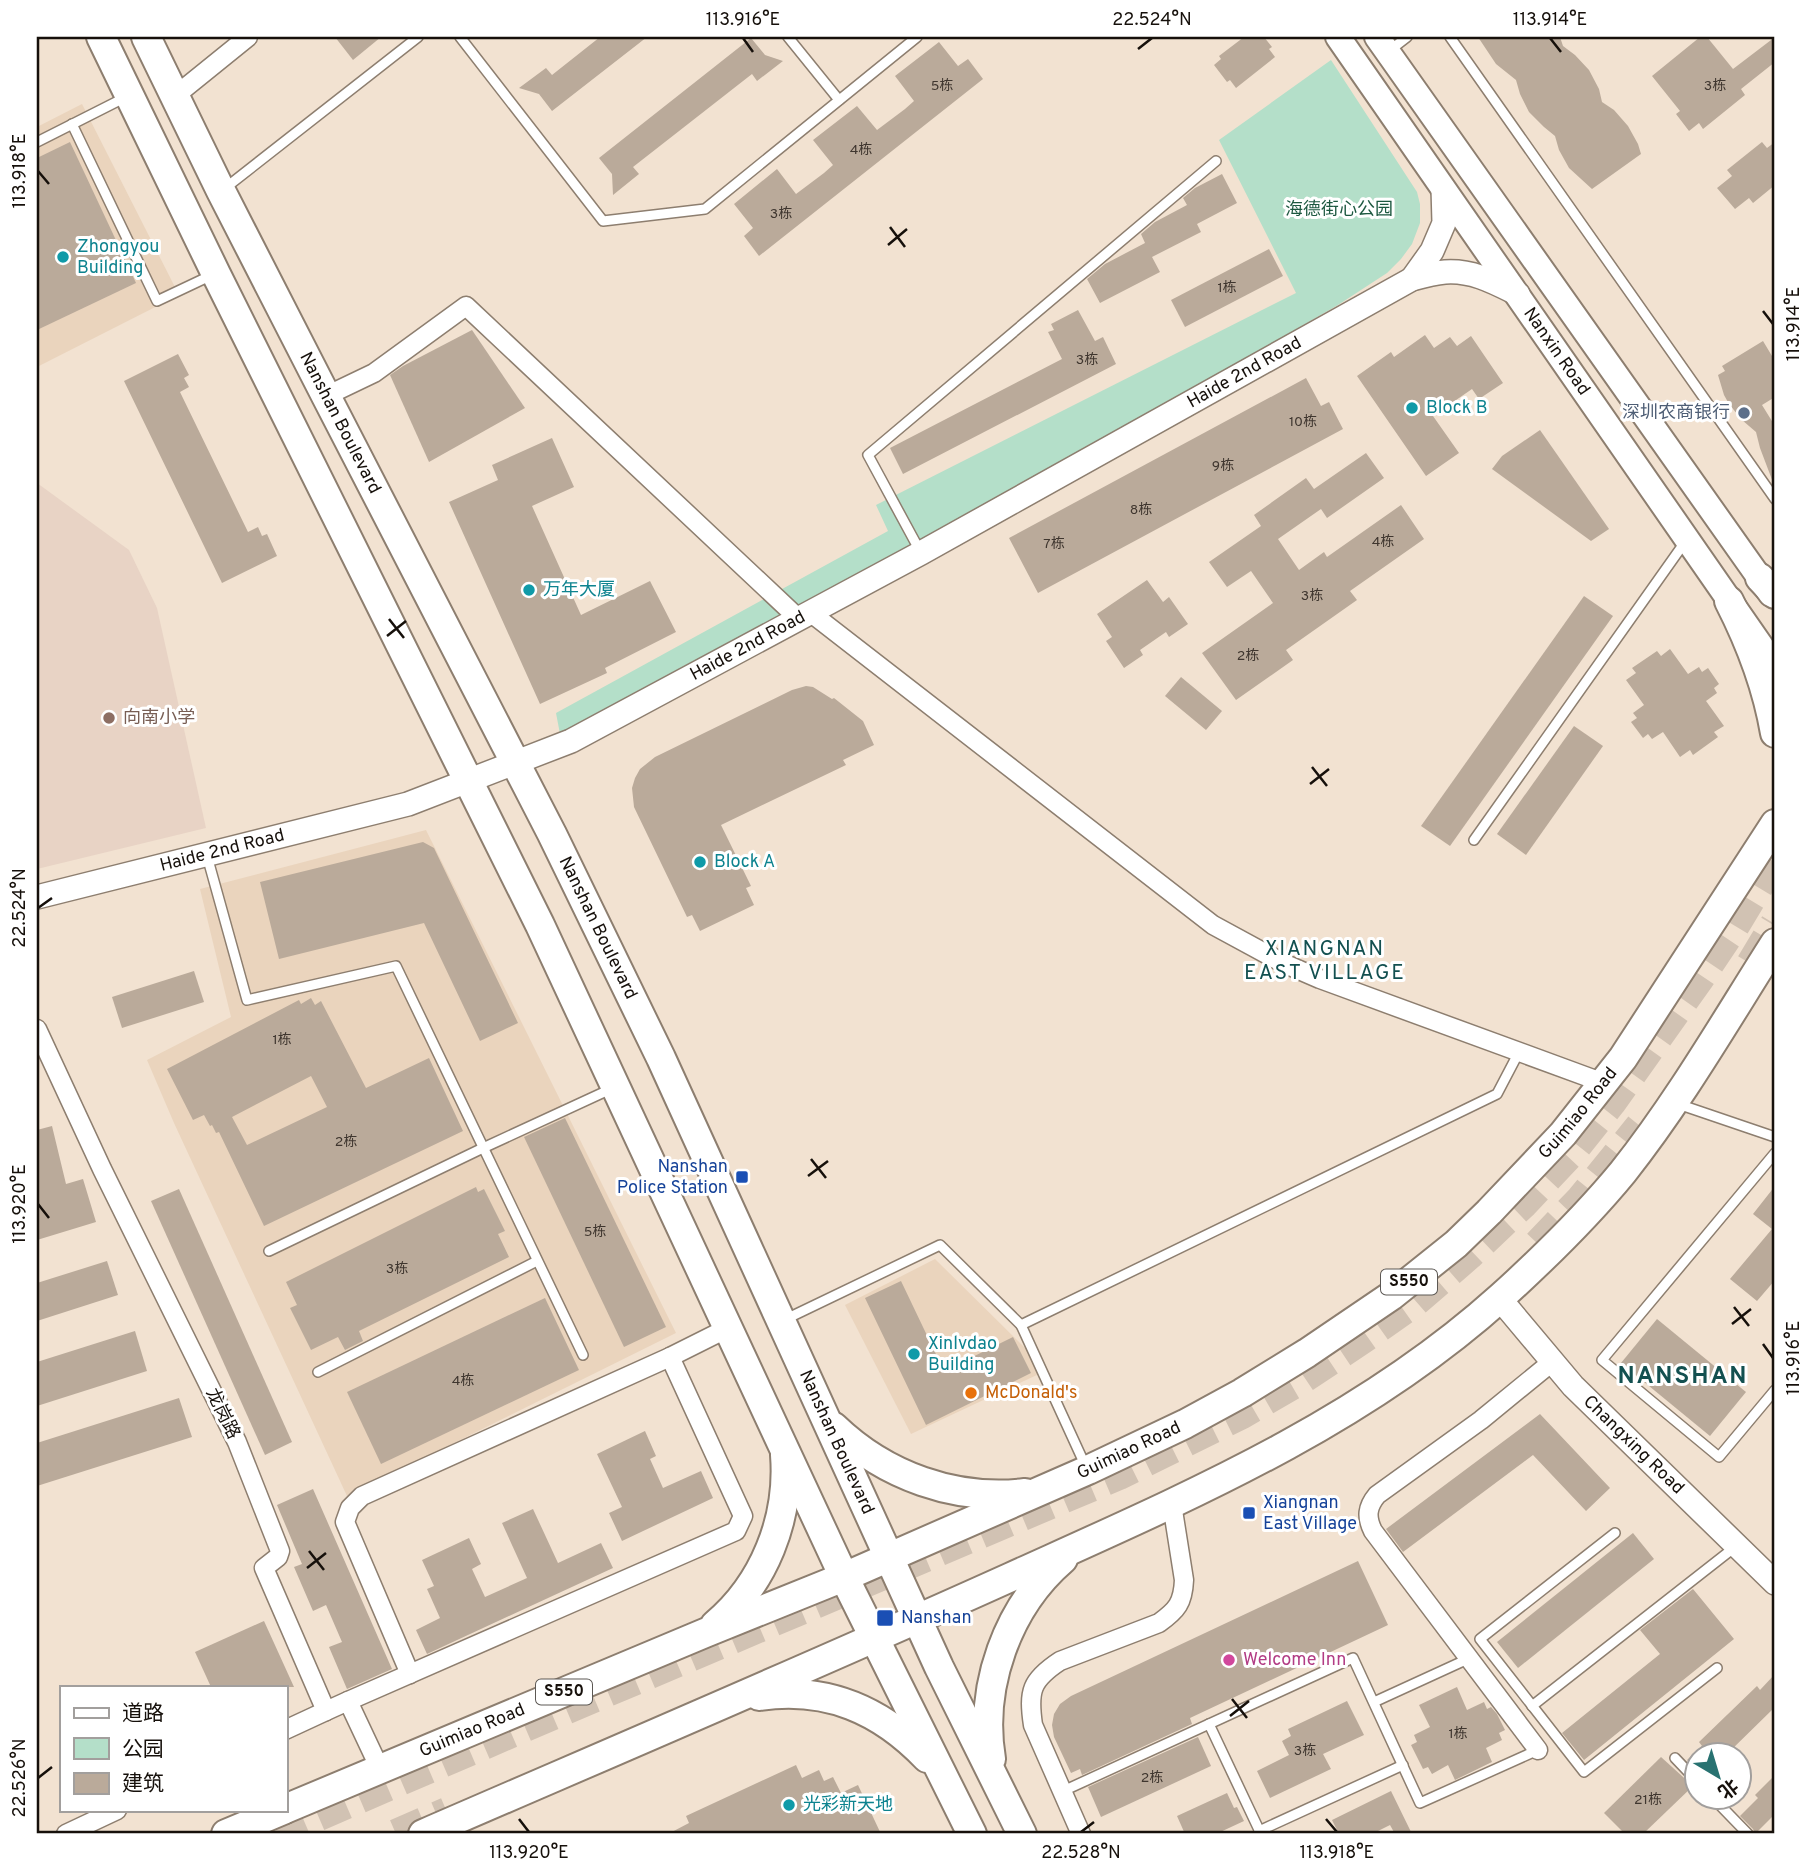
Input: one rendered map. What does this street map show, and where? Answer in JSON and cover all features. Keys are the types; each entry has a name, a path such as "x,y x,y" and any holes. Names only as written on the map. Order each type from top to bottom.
{"main road":[{"path":"101,37 540,925 844,1577 953,1795 969,1833"},
{"name":"Nanshan Boulevard","path":"146,37 221,191 552,834 661,1058 889,1557 1022,1834"},
{"name":"Nanxin Road","path":"1338,37 1775,666"},
{"name":"Nanxin Road","path":"1391,42 1770,591"},
{"path":"1729,601 1759,668 1775,733"},
{"name":"Guimiao Road","path":"287,1808 844,1577 1088,1471 1185,1424 1307,1353 1391,1296 1456,1244 1563,1133 1623,1058 1774,824"},
{"path":"423,1834 918,1619 1172,1504 1285,1448 1361,1404 1432,1353 1500,1298 1567,1234 1603,1195 1673,1102 1775,943"},
{"path":"826,1420 872,1457 926,1483 973,1493 1021,1493 1045,1489"},
{"path":"705,1633 722,1619 743,1595 770,1550 777,1530 785,1488 784,1446"},
{"path":"993,1776 989,1750 989,1699 1002,1649 1025,1603 1049,1573 1077,1547"},
{"path":"726,1703 747,1697 791,1693 835,1700 856,1707 895,1728 912,1742 928,1759 953,1795"},
{"name":"Guimiao Road","path":"226,1834 277,1812"}],"street":[{"path":"175,96 248,37"},
{"name":"Haide 2nd Road","path":"1412,279 1432,251 1444,223 1443,188"},
{"name":"Haide 2nd Road","path":"37,897 408,804 571,741 921,553 1412,279 1445,272 1468,273 1488,279 1518,294"},
{"path":"326,396 374,373 466,306 805,616 1213,925 1271,957 1320,979 1604,1083"},
{"name":"龙岗路","path":"37,1029 102,1169 237,1442 280,1550 278,1557 264,1568 326,1711"},
{"name":"Changxing Road","path":"1500,1298 1573,1386 1775,1583"},
{"path":"410,1675 345,1522 350,1508 362,1496 670,1357 728,1328"},
{"path":"287,1729 736,1531 743,1516 670,1357"},
{"path":"1538,1750 1373,1531 1369,1524 1368,1510 1377,1495 1481,1420 1552,1362"},
{"path":"1080,1834 1033,1725 1031,1692 1037,1680 1060,1661 1159,1623 1179,1605 1184,1580 1172,1504"},
{"path":"348,1701 380,1769"},
{"path":"66,1834 113,1812"}],"lane":[{"path":"221,191 418,37"},
{"path":"460,37 603,221 705,209 917,37"},
{"path":"788,37 839,100"},
{"path":"1450,37 1775,499"},
{"path":"37,142 129,96"},
{"path":"72,124 157,301 216,274"},
{"path":"921,553 868,455 1216,161"},
{"path":"1474,840 1687,540"},
{"path":"206,855 247,1000 396,966 583,1355"},
{"path":"1021,1325 1497,1094 1519,1052"},
{"path":"270,1251 614,1087"},
{"path":"1673,1102 1775,1137"},
{"path":"1775,1153 1602,1360 1719,1457 1775,1390"},
{"path":"781,1321 940,1245 1021,1325 1088,1471"},
{"path":"318,1372 537,1261"},
{"path":"1615,1533 1480,1639 1584,1772 1717,1668"},
{"path":"1532,1706 1737,1546"},
{"path":"1061,1792 1353,1658 1420,1803 1538,1750"},
{"path":"1374,1702 1470,1658"},
{"path":"1209,1724 1260,1833 1403,1765"},
{"path":"1675,1758 1682,1765"},
{"path":"1727,1812 1748,1834"}],"shaded area":[{"name":"Zhongyou Building","path":"82,104 179,295 37,367 37,127"},
{"name":"向南小学","path":"37,483 129,550 157,608 206,828 37,869"},
{"path":"426,830 676,1333 347,1496 147,1060 231,1017 200,889"},
{"path":"935,1259 1027,1350 1039,1374 911,1434 845,1305"}],"green space":[{"name":"海德街心公园","path":"1331,60 1417,192 1420,223 1412,244 1387,273 1338,305 975,514 560,734 556,713 888,531 876,505 1296,293 1219,140"}],"building":[{"path":"335,37 381,37 353,60"},
{"path":"600,37 647,37 552,111 539,94 519,88 546,68 552,75"},
{"path":"1244,37 1264,37 1272,47 1269,49 1275,57 1236,88 1230,80 1227,82 1214,65 1221,59 1219,56"},
{"path":"1478,37 1560,37 1563,46 1589,70 1599,89 1602,102 1614,110 1628,126 1641,154 1592,189 1569,168 1555,136 1529,112 1516,80 1496,64"},
{"path":"1700,37 1707,37 1733,69 1775,37 1775,62 1741,89 1745,95 1703,129 1699,123 1689,131 1676,114 1680,111 1652,76"},
{"path":"751,38 765,55 783,61 757,81 752,74 633,167 639,174 613,195 612,174 599,158"},
{"path":"939,42 958,66 968,59 983,79 759,256 744,236 753,228 734,204 777,169 796,194 824,173 833,165 813,140 857,106 877,130 905,109 914,101 895,76"},
{"path":"70,142 136,283 37,330 37,158"},
{"path":"1762,142 1767,148 1775,142 1775,185 1753,203 1749,198 1735,209 1717,188 1732,176 1727,170"},
{"path":"1222,174 1237,203 1197,224 1201,232 1152,257 1160,272 1100,303 1087,279 1105,264 1145,243 1141,234 1155,222 1187,205 1183,198 1195,188"},
{"path":"1269,249 1283,276 1185,327 1171,300"},
{"path":"1078,310 1095,341 1103,337 1116,364 903,474 890,448 1062,359 1048,332 1054,330 1051,324"},
{"path":"472,330 525,408 429,462 390,375"},
{"name":"Block B","path":"1425,335 1434,348 1450,337 1457,346 1471,336 1503,383 1479,399 1472,389 1433,416 1459,453 1426,476 1357,376 1391,352 1394,357"},
{"path":"1763,341 1775,361 1775,397 1762,405 1775,426 1775,485 1756,432 1729,404 1718,375 1725,371 1722,366"},
{"path":"178,354 189,375 184,378 189,387 180,392 248,532 258,527 262,536 267,534 277,556 222,583 124,381"},
{"path":"1306,378 1321,406 1329,402 1343,429 1038,593 1009,538"},
{"path":"1540,430 1609,529 1591,541 1492,469 1502,456"},
{"name":"万年大厦","path":"552,438 574,487 532,506 581,615 650,581 676,632 605,668 607,673 540,704 449,502 498,480 492,465"},
{"path":"1366,453 1384,478 1327,518 1321,509 1278,539 1299,570 1324,552 1327,557 1401,505 1424,539 1350,591 1357,600 1286,650 1293,660 1236,700 1202,653 1273,603 1251,571 1227,587 1209,562 1261,526 1254,515 1306,478 1314,489"},
{"path":"1147,580 1163,602 1169,597 1188,624 1169,637 1166,632 1140,650 1143,655 1124,668 1106,641 1112,637 1097,614"},
{"path":"1584,596 1613,616 1450,846 1421,826"},
{"path":"1670,649 1688,674 1699,667 1702,672 1708,668 1719,684 1714,688 1717,693 1706,701 1724,726 1714,732 1718,737 1693,755 1690,750 1680,757 1663,732 1652,739 1648,734 1643,738 1631,722 1637,718 1633,713 1644,705 1626,680 1636,673 1632,668 1657,651 1661,656"},
{"path":"1181,677 1222,711 1206,730 1165,696"},
{"path":"806,686 834,698 863,721 874,745 843,760 846,765 721,825 751,886 746,888 754,905 700,931 692,915 687,917 634,807 632,788 635,778 640,769 655,757 792,690"},
{"path":"1574,726 1603,746 1526,855 1497,834"},
{"path":"423,842 434,848 518,1023 480,1041 424,923 279,959 260,882"},
{"path":"194,971 204,1002 122,1028 112,997"},
{"path":"311,998 315,1005 321,1001 366,1088 429,1058 463,1131 264,1226 219,1132 216,1133 204,1115 193,1120 167,1069 299,1000 301,1004","holes":["311,1076 327,1107 247,1145 232,1117"]},
{"path":"565,1118 666,1327 624,1347 524,1137"},
{"path":"52,1126 66,1184 83,1179 96,1222 37,1240 37,1130"},
{"path":"1775,1186 1775,1280 1757,1301 1730,1279 1772,1229 1753,1214"},
{"path":"476,1187 478,1192 484,1189 505,1231 498,1234 509,1257 359,1331 363,1341 345,1350 338,1337 311,1350 290,1308 297,1305 286,1282"},
{"path":"179,1189 292,1442 265,1455 151,1201"},
{"path":"107,1261 118,1295 37,1321 37,1283"},
{"name":"Xinlvdao Building","path":"901,1281 944,1371 1013,1337 1031,1373 926,1425 865,1298"},
{"path":"545,1298 579,1370 381,1464 347,1392"},
{"path":"1657,1319 1746,1392 1710,1436 1621,1363"},
{"path":"135,1331 147,1371 37,1406 37,1362"},
{"path":"179,1398 192,1437 37,1486 37,1443"},
{"path":"1540,1414 1610,1488 1586,1511 1533,1455 1403,1552 1386,1529"},
{"path":"645,1431 656,1456 650,1459 663,1488 701,1471 713,1498 622,1541 609,1513 622,1507 597,1454"},
{"path":"313,1489 392,1669 347,1689 329,1647 342,1642 326,1605 313,1611 294,1567 302,1564 277,1505"},
{"path":"533,1509 558,1563 601,1543 613,1568 427,1654 416,1630 440,1618 427,1589 434,1586 422,1560 469,1538 481,1564 472,1569 485,1597 527,1578 502,1523"},
{"path":"1633,1533 1654,1559 1518,1668 1497,1642"},
{"name":"Welcome Inn","path":"1358,1561 1388,1625 1190,1718 1192,1724 1082,1775 1080,1769 1071,1773 1054,1737 1052,1725 1060,1704 1071,1696"},
{"path":"1693,1589 1734,1639 1584,1760 1562,1733 1660,1654 1640,1630"},
{"path":"264,1621 294,1687 211,1686 195,1652"},
{"path":"1775,1674 1775,1707 1739,1742 1699,1742 1757,1686 1760,1690"},
{"path":"1457,1687 1467,1710 1484,1702 1487,1709 1491,1707 1497,1714 1505,1730 1499,1733 1502,1740 1486,1748 1492,1762 1455,1780 1448,1765 1432,1774 1428,1767 1423,1769 1411,1745 1417,1742 1414,1735 1430,1727 1419,1705"},
{"path":"1347,1701 1364,1735 1323,1754 1331,1769 1270,1798 1257,1771 1289,1755 1282,1741 1291,1736 1288,1729"},
{"path":"1198,1737 1211,1766 1101,1817 1088,1787"},
{"path":"1661,1757 1682,1776 1682,1797 1643,1834 1625,1834 1604,1813"},
{"name":"光彩新天地","path":"796,1765 802,1778 819,1770 824,1781 833,1777 841,1793 858,1785 881,1834 668,1834 689,1823 686,1816"},
{"path":"1775,1775 1775,1814 1755,1834 1740,1816 1744,1812 1752,1812 1752,1804 1758,1798 1755,1795"},
{"path":"1391,1791 1412,1834 1395,1834 1390,1825 1372,1834 1339,1834 1332,1820"},
{"path":"1227,1793 1244,1821 1216,1834 1185,1834 1177,1816"}],"tunnel":[{"path":"277,1834 1119,1475 1242,1414 1304,1378 1415,1302 1524,1203 1571,1153 1611,1103 1699,979 1775,859"},
{"path":"1751,964 1775,924"},
{"path":"1538,1244 1581,1199 1640,1126"},
{"path":"396,1834 447,1812"}],"place":[{"name":"Zhongyou Building","path":"63,257"},
{"name":"Block B","path":"1412,408"},
{"name":"深圳农商银行","path":"1744,413"},
{"name":"万年大厦","path":"529,590"},
{"name":"向南小学","path":"109,718"},
{"name":"Block A","path":"700,862"},
{"name":"Nanshan Police Station","path":"742,1177"},
{"name":"Xinlvdao Building","path":"914,1354"},
{"name":"McDonald's","path":"971,1393"},
{"name":"Xiangnan East Village","path":"1249,1513"},
{"name":"Nanshan","path":"885,1618"},
{"name":"Welcome Inn","path":"1229,1660"},
{"name":"光彩新天地","path":"789,1805"}],"district":[{"name":"XIANGNAN EAST VILLAGE","path":"1325,961"},
{"name":"NANSHAN","path":"1683,1377"}]}
